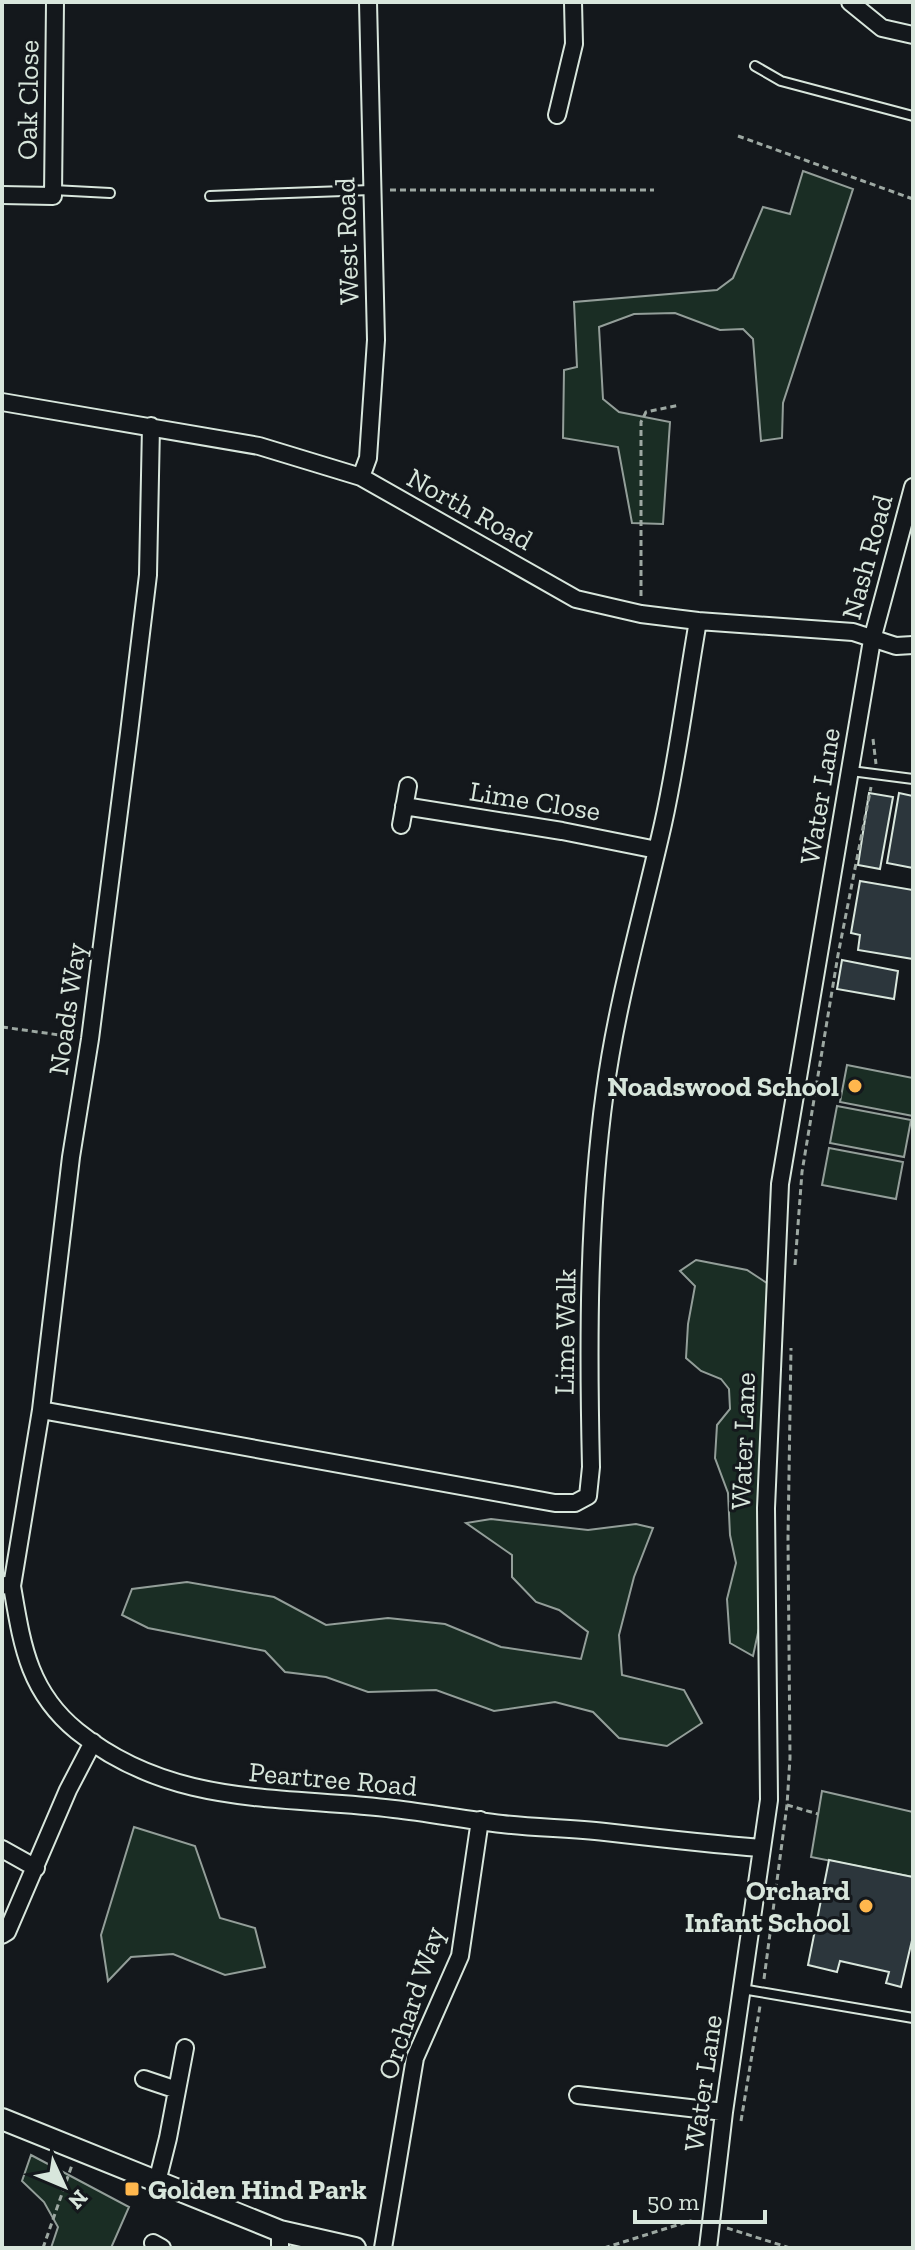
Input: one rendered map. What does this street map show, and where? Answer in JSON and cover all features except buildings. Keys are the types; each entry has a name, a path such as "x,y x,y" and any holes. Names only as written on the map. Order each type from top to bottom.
{"street":[{"name":"Oak Close","path":"2,195 53,196 55,2"},
{"name":"West Road","path":"361,477 368,458 376,340 368,2"},
{"path":"557,115 574,44 573,2"},
{"path":"850,2 882,28 913,35"},
{"name":"North Road","path":"2,402 259,446 361,477 576,599 641,614 853,632 896,646 913,645"},
{"name":"Noads Way","path":"7,1585 41,1410 71,1157 90,1039 148,575 151,426"},
{"name":"Nash Road","path":"872,640 913,487"},
{"name":"Lime Walk","path":"41,1410 555,1503 575,1503 588,1496 591,1467 592,1271 598,1149 611,1048 635,932 657,850 698,621"},
{"name":"Water Lane","path":"708,2248 724,2112 769,1800 766,1508 780,1184 872,640"},
{"path":"401,825 408,786"},
{"name":"Lime Close","path":"404,806 657,850"},
{"name":"Peartree Road","path":"7,1585 35,1681 59,1714 93,1742 138,1770 207,1792 256,1799 382,1808 761,1848"},
{"path":"2,1935 7,1932 68,1790 93,1742"},
{"name":"Orchard Way","path":"383,2248 415,2058 460,1956 480,1820"},
{"path":"2,1849 36,1868"},
{"path":"157,2182 185,2048"},
{"path":"144,2079 177,2090"},
{"path":"578,2095 724,2112"},
{"path":"2,2119 157,2182 280,2239 355,2248"}],"lane":[{"path":"755,66 781,81 913,116"},
{"path":"53,190 110,193"},
{"path":"210,196 371,190"},
{"path":"851,771 913,779"},
{"path":"742,1989 913,2018"}],"path":[{"path":"738,136 913,199"},
{"path":"371,190 654,190"},
{"path":"641,614 641,422 646,412 680,405"},
{"path":"795,1267 805,1157 844,924 876,763 873,736"},
{"path":"2,1027 90,1039"},
{"path":"740,2128 763,1993 787,1805 791,1346"},
{"path":"769,1800 818,1814"},
{"path":"43,2248 78,2150"},
{"path":"604,2248 690,2221 711,2224 790,2248"}],"green space":[{"path":"803,171 853,189 783,403 782,438 761,441 753,339 743,329 720,330 675,313 634,314 599,327 603,399 619,412 670,422 663,524 632,523 618,447 563,438 564,370 577,367 574,302 717,290 733,278 763,207 790,214"},
{"path":"847,1065 913,1078 913,1116 840,1102"},
{"path":"837,1106 911,1120 904,1157 830,1143"},
{"path":"829,1148 903,1162 896,1199 822,1185"},
{"path":"696,1260 747,1270 779,1291 761,1619 753,1656 730,1643 727,1599 736,1563 730,1535 728,1493 715,1458 717,1425 730,1409 729,1389 721,1379 701,1371 686,1358 695,1286 680,1271"},
{"path":"491,1519 588,1530 636,1524 653,1528 634,1577 619,1635 622,1675 684,1690 702,1723 667,1746 619,1738 593,1712 555,1702 494,1711 436,1690 368,1692 326,1677 285,1672 265,1651 148,1628 122,1615 132,1589 187,1582 274,1597 326,1625 388,1618 445,1624 501,1647 581,1659 588,1632 559,1610 536,1602 512,1577 512,1555 466,1523"},
{"path":"822,1791 913,1812 913,1877 811,1857"},
{"path":"134,1827 195,1846 220,1918 255,1928 265,1967 225,1975 173,1954 131,1957 108,1981 101,1935"},
{"path":"31,2155 129,2207 111,2248 51,2248 58,2227 44,2202 22,2181"}],"place":[{"name":"Noadswood School","path":"855,1086"},
{"name":"Orchard Infant School","path":"866,1906"},
{"name":"Golden Hind Park","path":"132,2189"}]}
